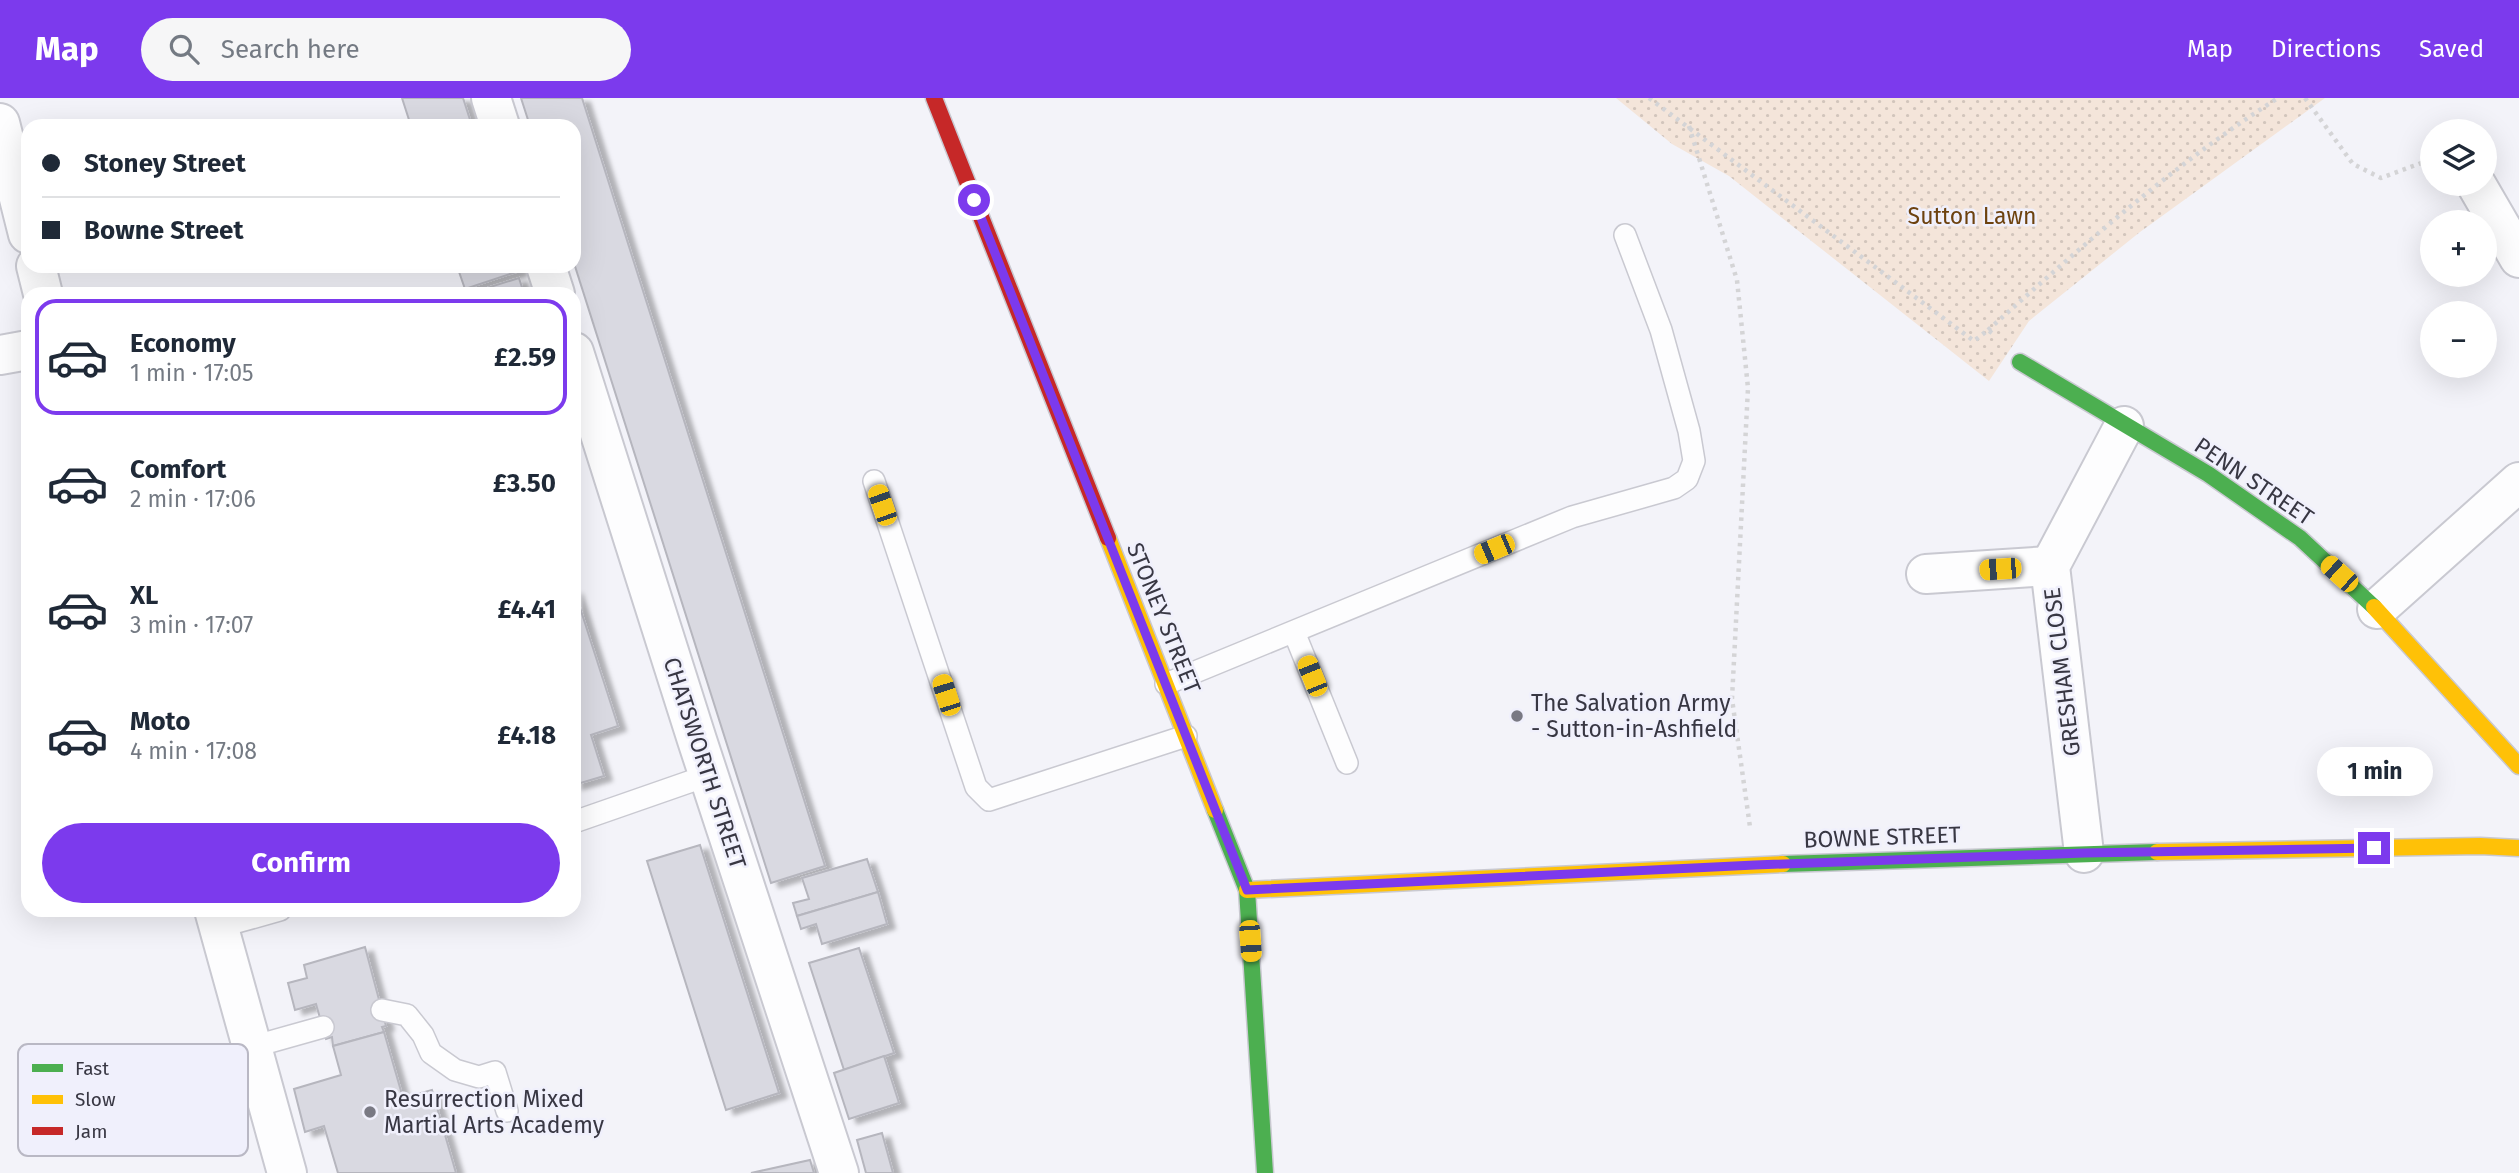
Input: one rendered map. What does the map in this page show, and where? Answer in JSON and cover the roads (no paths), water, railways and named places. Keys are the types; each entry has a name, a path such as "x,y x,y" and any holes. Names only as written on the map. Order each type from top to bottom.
{"street":[{"path":"491,98 498,119"},
{"name":"STONEY STREET","path":"934,98 1247,890 1265,1173"},
{"path":"0,123 21,206"},
{"path":"2483,196 2519,258"},
{"path":"0,355 21,351"},
{"name":"PENN STREET","path":"2020,362 2208,474 2300,538 2377,609 2519,765"},
{"name":"CHATSWORTH STREET","path":"581,374 697,740 839,1173"},
{"name":"GRESHAM CLOSE","path":"2084,853 2050,566 2124,426"},
{"path":"2377,609 2519,482"},
{"path":"1926,574 2050,566"},
{"name":"BOWNE STREET","path":"1247,890 1755,865 2084,853 2519,848"},
{"path":"217,918 287,1173"}],"lane":[{"path":"1166,684 1572,517 1674,488 1687,479 1694,461 1689,431 1661,330 1625,235"},
{"path":"874,481 976,788 989,800 1186,736"},
{"path":"1294,632 1346,763"},
{"path":"581,820 709,775"},
{"path":"382,1010 407,1015 423,1035 431,1053 455,1070 479,1077 495,1072 508,1111"},
{"path":"252,1047 323,1027"}],"place":[{"name":"The Salvation Army - Sutton-in-Ashfield","path":"1517,716"},
{"name":"Resurrection Mixed Martial Arts Academy","path":"370,1112"}],"park label":[{"name":"Sutton Lawn","path":"1972,216"}]}
